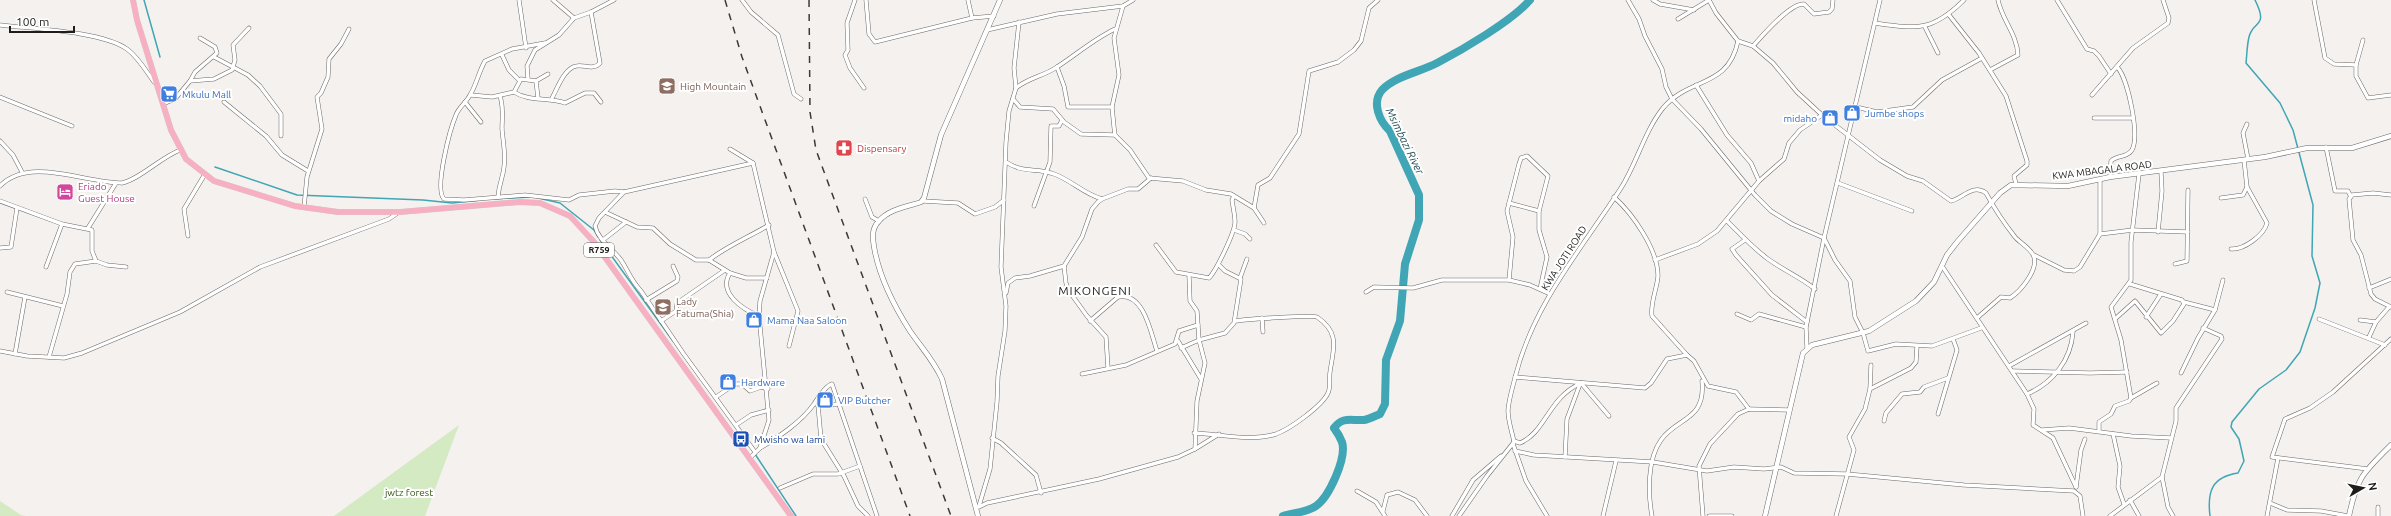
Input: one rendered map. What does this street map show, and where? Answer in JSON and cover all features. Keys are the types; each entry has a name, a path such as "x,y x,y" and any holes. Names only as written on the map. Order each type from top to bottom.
{"main road":[{"name":"R759","path":"133,0 137,20 157,87 180,150 192,165 214,181 237,189 304,206 338,212 400,212 528,202 550,206 570,216 585,230 791,516"}],"street":[{"path":"519,0 526,48"},
{"path":"554,0 574,18"},
{"path":"602,0 604,5"},
{"path":"528,79 527,69 532,53 561,33 574,18 591,12 614,0"},
{"path":"742,0 751,12 778,35 794,94 801,99"},
{"path":"855,0 848,23 848,50 845,55 850,68 864,88"},
{"path":"866,0 869,34 875,42 972,18 995,16"},
{"path":"968,0 972,18"},
{"path":"923,200 941,135 987,30 995,16 1000,0"},
{"path":"987,30 1057,14 1123,6 1133,0"},
{"path":"1254,208 1258,185 1270,178 1299,134 1309,71 1338,62 1354,50 1361,42 1369,8 1378,0"},
{"path":"1628,0 1639,19 1662,69 1666,87 1672,99 1701,129 1766,206 1782,219 1824,238 1835,260 1848,277 1852,287 1855,317 1864,333 1868,351 1892,345 1932,346 1981,328"},
{"path":"1653,0 1660,4 1694,10"},
{"path":"1678,19 1709,0 1716,12 1738,41 1753,46 1774,63 1797,92 1848,136 1880,160 1907,176 1923,181 1951,201 1969,191 1983,191 2015,237 2034,255 2057,267 2074,271 2080,267 2100,234 2100,180"},
{"path":"1753,46 1774,24 1797,5 1804,4 1814,14 1826,13 1832,9 1833,0"},
{"path":"1764,516 1799,362 1807,348 1806,327 1815,289 1824,238 1880,0"},
{"path":"1875,23 1925,27 1949,15 1964,0"},
{"path":"1990,70 2018,55 2015,38 2000,12 1997,0 2002,0"},
{"path":"2057,0 2087,49 2094,51 2099,56 2111,74"},
{"path":"2092,94 2118,68 2133,48 2168,23 2169,18 2163,0"},
{"path":"2314,0 2324,55 2334,64 2356,65"},
{"path":"1123,6 1116,29 1114,44 1119,76 1112,107 1115,135 1130,150 1151,178"},
{"path":"552,98 569,70 574,66 594,67 600,63 591,12"},
{"path":"1807,348 1864,333 1916,301 1934,282 1952,248 2005,188 2016,184 2014,176 2027,165 2006,96 1982,58 1949,15"},
{"path":"977,514 990,469 999,368 1005,331 1005,298 1001,267 1004,199 1009,111 1016,88 1014,68 1019,22"},
{"path":"0,25 58,32 114,42 137,57 157,87"},
{"path":"1925,27 1938,53"},
{"path":"190,81 214,79 229,72 233,67 235,60 233,46 249,28"},
{"path":"304,206 308,171 322,129 317,97 323,90 328,77 329,59 341,44 349,29"},
{"path":"1016,88 1022,83 1057,68 1100,36 1116,29"},
{"path":"163,104 175,99 190,81 195,72 217,53 217,49 200,38"},
{"path":"2363,40 2356,65 2356,76 2368,98 2391,95"},
{"name":"KWA JOTI ROAD","path":"1545,515 1526,481 1513,443 1509,426 1508,408 1515,377 1537,318 1550,294 1614,197 1658,115 1672,99 1725,70 1734,57 1738,41"},
{"path":"545,43 526,48 512,49 502,55 485,61 471,95 456,114 450,132 442,173 442,197 454,200 524,196 569,200 579,195 615,191 624,192 753,163"},
{"path":"502,55 509,70 519,80"},
{"path":"214,57 233,67 260,86 280,112 281,136"},
{"path":"1856,107 1877,112 1910,108 1942,80 1982,58"},
{"path":"1057,68 1064,86 1068,107 1112,107"},
{"path":"2110,178 2110,161 2126,156 2134,146 2135,136 2124,77 2118,68"},
{"path":"519,80 528,79 536,81 548,74"},
{"path":"514,92 519,80"},
{"path":"536,81 538,98"},
{"path":"1696,85 1727,135 1751,163 1759,181"},
{"path":"471,95 500,96 514,92 525,98 552,98 569,103 585,93 594,93 601,102"},
{"path":"498,197 499,182 505,159 502,127 504,110 500,96"},
{"path":"0,97 72,126"},
{"path":"1013,99 1020,107 1053,109 1062,120 1081,134 1115,135"},
{"path":"224,102 266,136 282,154 308,171"},
{"path":"465,102 481,122"},
{"path":"1655,260 1698,244 1727,221 1759,181 1784,159 1789,143 1800,130 1822,115"},
{"path":"2094,118 2132,118"},
{"path":"1034,206 1045,172 1050,162 1051,126 1059,126 1062,120"},
{"path":"2221,198 2243,195 2247,187 2243,133 2247,124"},
{"name":"KWA MBAGALA ROAD","path":"2016,184 2061,186 2246,159 2300,149 2326,147 2352,148 2391,136"},
{"path":"0,141 14,155 22,172"},
{"path":"2326,147 2335,191 2348,191 2350,196 2350,210 2354,240 2361,254 2369,288 2375,299 2390,307 2376,322 2369,338"},
{"path":"730,149 753,163 769,225 774,252 798,312 789,346"},
{"path":"0,186 6,180 22,172 39,172 116,183 128,182 160,159 180,150"},
{"path":"1509,280 1513,237 1507,215 1521,158 1527,156 1548,176 1539,211 1539,230 1547,257 1540,288"},
{"path":"1006,162 1027,172 1045,172 1056,175 1075,187 1102,199"},
{"path":"2158,232 2162,191 2161,172"},
{"path":"188,236 184,209 205,174"},
{"path":"2131,398 2127,372 2111,307 2130,284 2133,230 2139,174"},
{"path":"1108,368 1106,337 1090,321 1069,291 1066,283 1064,266 1082,237 1092,210 1102,199 1128,188 1138,189 1151,178 1186,181 1206,190 1234,196 1254,208 1264,223"},
{"path":"88,228 116,183"},
{"path":"1838,183 1912,211"},
{"path":"2231,249 2244,246 2262,233 2266,227 2262,212 2247,187"},
{"path":"2175,264 2187,262 2188,190"},
{"path":"624,192 605,212 595,226 603,240 622,261 629,277 755,452"},
{"path":"2350,196 2373,193 2391,195"},
{"path":"1156,245 1176,272 1209,278 1218,265 1234,230 1235,218 1232,200 1234,196"},
{"path":"1614,197 1645,236 1655,260 1658,278 1652,316 1694,361 1705,383 1711,388 1736,392 1749,409"},
{"path":"550,206 551,198"},
{"path":"865,199 872,217 879,221"},
{"path":"977,514 942,379 932,360 902,318 883,279 872,237 879,221 892,211 923,200 961,204 975,214 995,207 1004,199"},
{"path":"0,201 17,208 43,215 62,224 88,228 94,231 92,251 96,261"},
{"path":"1509,203 1539,211"},
{"path":"0,248 11,248 17,208"},
{"path":"0,351 15,354 64,358 82,353 180,312 260,267 389,219 400,212"},
{"path":"605,212 639,228 653,228 670,244 700,261 709,260 730,246 769,225"},
{"path":"1727,221 1745,240 1768,259 1799,277 1815,289"},
{"path":"603,240 626,222"},
{"path":"46,267 62,224"},
{"path":"1234,230 1245,234 1250,239"},
{"path":"2100,234 2133,230 2188,232"},
{"path":"1745,240 1732,249 1736,255 1772,295 1807,322"},
{"path":"760,448 769,420 769,410 768,389 759,316 774,252"},
{"path":"1977,318 2001,297 2010,298 2019,290 2034,268 2034,255"},
{"path":"1181,348 1199,340 1225,333 1236,320 1236,302 1242,281 1240,278 1247,259"},
{"path":"709,260 730,273 746,278 767,278"},
{"path":"49,357 72,267 80,262 96,261 107,265 126,267"},
{"path":"1218,265 1225,271 1240,278"},
{"path":"646,300 677,281 678,277 672,266"},
{"path":"1005,298 1007,287 1012,279 1064,266"},
{"path":"1942,266 1977,318 1981,328 2013,371 2027,394 2034,409 2033,425 2053,438 2080,496 2083,516"},
{"path":"661,321 676,311 677,304 725,270"},
{"path":"730,273 727,282 733,300 743,309 759,316"},
{"path":"1189,275 1190,301 1197,311 1199,340 1205,363 1201,379 1194,433 1195,449"},
{"path":"2369,288 2391,279"},
{"path":"1366,292 1374,287 1413,288 1436,281 1509,280 1540,288 1550,294"},
{"path":"2181,374 2203,328 2215,310 2223,280"},
{"path":"2130,284 2184,302 2215,310"},
{"path":"7,292 25,298 63,306"},
{"path":"2146,317 2161,294"},
{"path":"1090,321 1118,297 1130,299 1143,311 1157,351"},
{"path":"15,354 25,298"},
{"path":"2115,320 2134,301 2146,317 2162,333 2173,321 2184,302"},
{"path":"1736,314 1751,320 1759,314 1806,327"},
{"path":"1194,433 1262,437 1278,433 1303,418 1328,394 1335,352 1330,331 1317,317 1309,315 1296,318 1236,320"},
{"path":"1262,318 1262,332"},
{"path":"2319,319 2385,345"},
{"path":"2360,320 2376,322"},
{"path":"2009,366 2073,332 2086,323"},
{"path":"1198,325 1179,331 1178,342 1201,379"},
{"path":"2173,516 2168,507 2162,477 2179,404 2222,339 2221,336 2203,328"},
{"path":"2027,394 2039,389 2059,372 2071,344 2073,332"},
{"path":"1938,414 1956,350 1953,339"},
{"path":"2368,469 2272,457 2285,419 2310,408 2333,392 2391,339"},
{"path":"1082,374 1126,365 1178,342"},
{"path":"1870,389 1911,368 1916,362 1917,346"},
{"path":"1515,377 1645,388 1652,383 1667,359 1687,355"},
{"path":"1836,516 1854,450 1849,437 1855,424 1862,416 1870,389 1872,365"},
{"path":"2013,371 2127,372"},
{"path":"1652,516 1650,496 1653,462 1660,441 1694,415 1703,391 1702,377"},
{"path":"1884,421 1886,413 1902,394 1920,392 1924,387 1948,378"},
{"path":"2099,431 2099,422 2111,414 2115,406 2128,401 2156,382"},
{"path":"1581,383 1609,416"},
{"path":"1452,516 1473,480 1502,455 1513,443 1520,443 1529,437 1540,426 1560,396 1581,383"},
{"path":"1565,457 1567,419 1581,383"},
{"path":"716,397 736,384 742,384 750,391 761,387 768,389"},
{"path":"750,458 760,448 786,431 816,404 828,386 832,384 877,516"},
{"path":"816,404 840,404"},
{"path":"816,404 821,439 842,473 858,506 868,516"},
{"path":"1703,516 1698,470 1710,444 1738,414 1749,409 1789,410"},
{"path":"736,425 751,415 769,410"},
{"path":"2041,430 2070,428 2113,434 2171,438"},
{"path":"979,506 1041,493 1158,463 1195,449 1219,434"},
{"path":"2113,434 2120,466 2118,487 2124,504"},
{"path":"992,438 1001,443 1036,475 1041,493"},
{"path":"2076,490 2081,450 2085,439"},
{"path":"2270,503 2287,510 2321,511 2349,516 2355,490 2361,476 2391,445"},
{"path":"1516,451 1534,455 1653,462 1698,470 1734,467 1781,467 1794,473 1847,474 2076,490"},
{"path":"1459,516 1502,455"},
{"path":"2267,516 2278,458"},
{"path":"1603,516 1616,460"},
{"path":"780,488 813,474 842,473 860,466"},
{"path":"2110,516 2124,504 2162,477"},
{"path":"1357,491 1376,502 1385,516"},
{"path":"1383,511 1387,495 1398,492 1415,500 1427,516"},
{"path":"2130,500 2139,516"},
{"path":"2378,507 2378,516"},
{"path":"1709,516 1732,516"}],"green space":[{"name":"jwtz forest","path":"459,425 425,516 334,516"},
{"path":"0,501 21,515 26,516 0,516"}],"waterway":[{"path":"144,0 160,57"},
{"name":"Msimbazi River","path":"1283,516 1313,508 1321,501 1331,486 1336,477 1343,449 1342,442 1334,428 1337,424 1344,420 1364,420 1380,414 1385,404 1386,360 1400,321 1405,264 1419,220 1419,195 1390,131 1380,118 1377,106 1379,95 1387,85 1394,81 1437,63 1460,51 1499,26 1530,0"},
{"path":"2210,516 2209,499 2213,487 2222,478 2238,473 2244,461 2239,439 2231,427 2232,422 2259,389 2286,370 2300,352 2315,308 2320,283 2312,256 2313,205 2293,130 2280,103 2246,63 2249,37 2251,32 2259,23 2261,15 2255,0"},
{"path":"215,167 297,195 423,200 452,203 482,200"},
{"path":"492,199 530,197"},
{"path":"538,198 560,203 594,230 598,237"},
{"path":"600,240 673,341"},
{"path":"755,454 796,516"}],"railway":[{"path":"725,0 742,57 910,516"},
{"path":"809,0 810,112 816,150 951,516"}],"place":[{"name":"High Mountain","path":"667,86"},
{"name":"Mkulu Mall","path":"169,94"},
{"name":"Jumbe shops","path":"1852,113"},
{"name":"midaho","path":"1830,118"},
{"name":"Dispensary","path":"844,148"},
{"name":"Eriado Guest House","path":"65,192"},
{"name":"Lady Fatuma(Shia)","path":"663,307"},
{"name":"Mama Naa Saloon","path":"754,320"},
{"name":"Hardware","path":"728,382"},
{"name":"VIP Butcher","path":"825,400"},
{"name":"Mwisho wa lami","path":"741,439"}],"district":[{"name":"MIKONGENI","path":"1095,290"}]}
